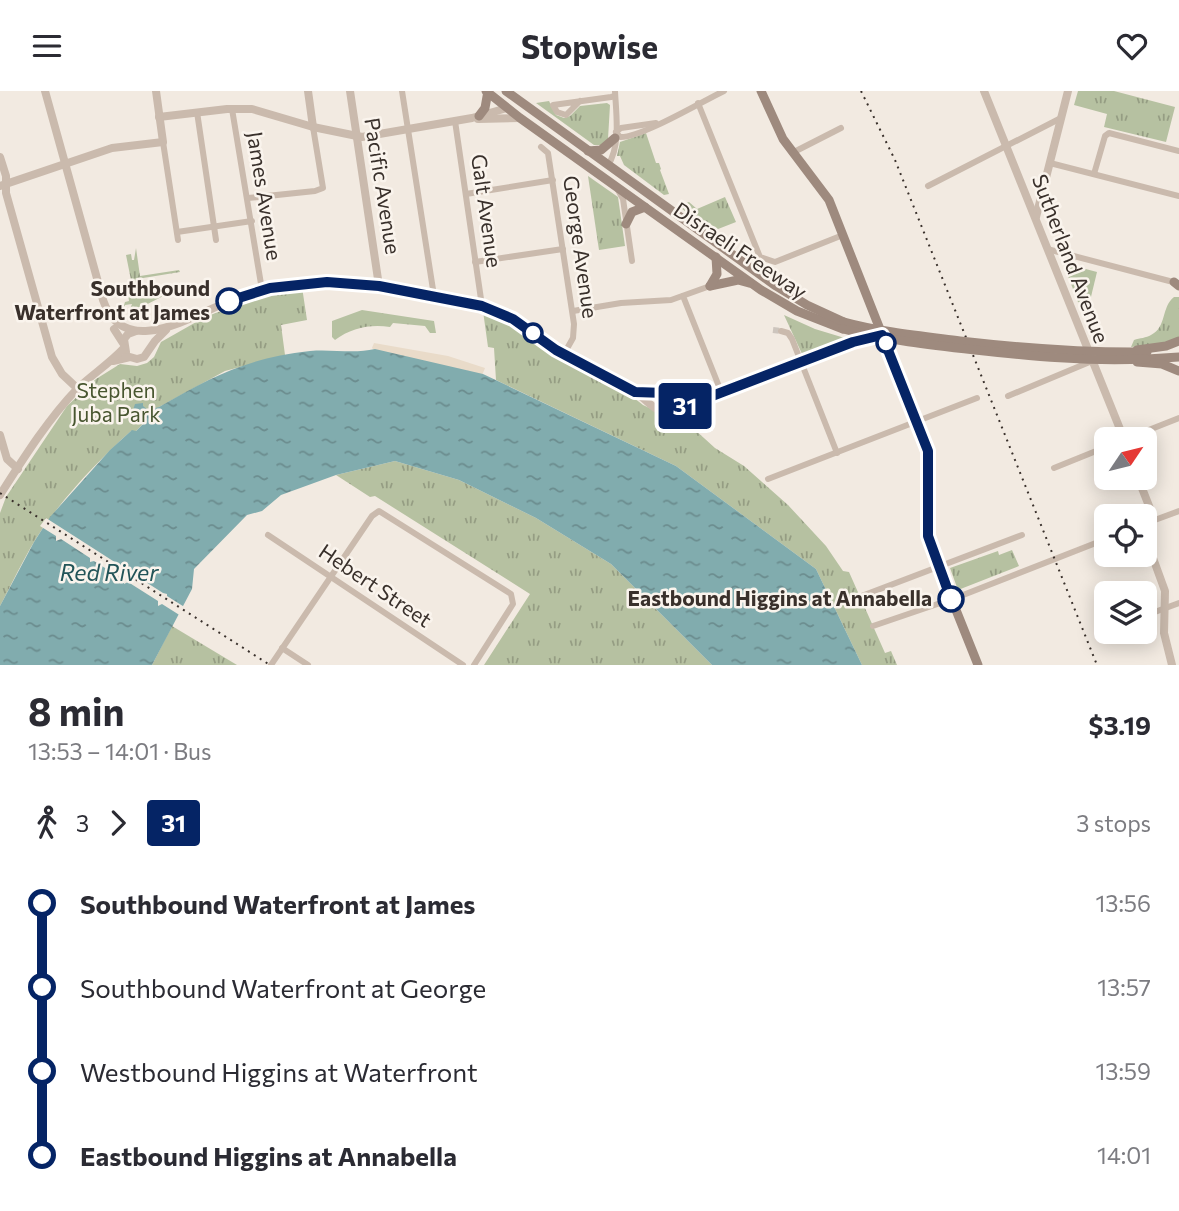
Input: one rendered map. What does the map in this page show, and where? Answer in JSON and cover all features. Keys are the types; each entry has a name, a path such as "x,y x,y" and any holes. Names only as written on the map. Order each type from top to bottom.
{"main road":[{"name":"Disraeli Freeway","path":"506,91 776,286 843,325"},
{"path":"517,91 557,128"},
{"path":"761,91 792,153 824,192 928,451 927,533 978,665"},
{"name":"Disraeli Freeway","path":"487,92 617,188 752,283 797,311 843,325 1008,347 1121,356 1179,357"},
{"path":"475,117 485,108 487,92"},
{"path":"507,109 533,111"},
{"path":"588,151 602,149 615,135"},
{"path":"554,142 573,150 594,164 608,165"},
{"path":"626,224 632,212 645,207"},
{"path":"710,286 717,274 716,257"},
{"path":"710,286 738,280 752,283"},
{"path":"1146,355 1179,341"},
{"name":"Disraeli Freeway","path":"1146,355 1179,350"},
{"path":"1146,355 1179,371"}],"street":[{"path":"45,91 108,313 121,326 149,336 151,348"},
{"path":"156,91 178,236 252,221"},
{"path":"248,198 323,188 308,91"},
{"name":"Pacific Avenue","path":"350,91 379,286"},
{"path":"402,91 434,296"},
{"path":"615,135 621,128 640,127 661,121 724,91"},
{"name":"Sutherland Avenue","path":"984,91 1120,427"},
{"path":"1036,218 1068,91"},
{"path":"580,101 615,94 615,135 613,155 608,165"},
{"path":"698,103 757,253 765,261 775,262 843,235"},
{"name":"James Avenue","path":"232,109 262,290"},
{"path":"159,117 251,109 357,137 408,130 507,109"},
{"path":"197,112 215,240"},
{"path":"475,117 520,118"},
{"path":"928,186 1061,118"},
{"name":"Galt Avenue","path":"455,121 482,306"},
{"path":"792,153 841,128"},
{"path":"1094,174 1105,136 1109,133 1179,151"},
{"path":"3,185 112,148 163,142"},
{"name":"George Avenue","path":"541,147 548,153 573,311 574,334 564,354"},
{"path":"0,157 3,185 52,357 62,374 78,389"},
{"path":"1050,163 1179,196"},
{"path":"466,194 553,180"},
{"path":"617,188 624,199 632,261"},
{"path":"475,262 563,249"},
{"path":"1047,249 1177,284"},
{"path":"0,495 59,411 78,389 110,362 124,345 128,334 167,329 217,305 262,290 317,282 379,286 482,306 513,319 564,354 635,392 655,408 665,411 722,394 881,332"},
{"path":"573,311 621,303 671,300 710,286"},
{"path":"683,296 722,394"},
{"path":"114,328 130,357"},
{"path":"110,362 130,357 143,358 167,329"},
{"path":"781,331 788,333 837,453"},
{"path":"1008,396 1092,361"},
{"path":"635,392 665,393 686,406"},
{"path":"655,408 653,400 659,393"},
{"path":"665,411 671,405 669,397"},
{"path":"768,479 977,398"},
{"path":"1155,427 1178,418"},
{"path":"0,435 3,458 18,469"},
{"path":"1054,468 1094,452"},
{"path":"271,665 377,511 385,513 510,594 513,604 474,665"},
{"path":"1157,520 1179,511"},
{"name":"Hebert Street","path":"268,535 463,665"},
{"path":"859,597 1022,535"},
{"path":"873,626 1094,544"},
{"path":"1156,567 1165,591 1164,633 1172,665"},
{"path":"1157,612 1179,603"},
{"path":"282,648 308,665"}],"green space":[{"path":"1078,91 1114,91 1175,107 1166,142 1104,127 1107,114 1074,105"},
{"path":"549,101 556,115 564,118 580,106 610,105 608,139 604,145 594,145 536,103"},
{"path":"646,133 669,194 664,195 624,165 620,156 617,156 620,142"},
{"path":"588,176 618,197 625,246 599,250"},
{"path":"725,197 736,222 713,231 678,206 689,202 697,209"},
{"path":"136,248 140,276 180,272 137,279 139,294 173,291 128,314 132,304 125,305 122,312 125,302 129,301 127,287 132,285 126,255 131,254 134,260"},
{"path":"1063,263 1097,272 1089,305 1078,302"},
{"name":"Stephen Juba Park","path":"302,287 307,320 281,325 285,355 225,371 159,407 136,431 131,431 89,472 43,527 0,606 0,513 6,497 67,406 96,379 120,364 137,366 147,363 154,357 161,342 205,317 248,301 274,295 277,291"},
{"path":"1174,297 1179,297 1179,338 1166,344 1131,347 1134,340 1149,336 1160,327 1167,306"},
{"path":"362,310 434,321 436,333 430,333 425,326 393,323 390,327 375,326 354,330 335,340 332,337 332,321"},
{"path":"483,311 510,321 548,349 629,394 643,405 694,429 715,448 744,466 788,505 826,546 843,571 849,572 885,653 891,651 897,665 862,665 816,569 676,466 496,380 494,348 488,347"},
{"path":"784,315 815,329 848,339 803,356"},
{"path":"395,461 459,480 536,518 611,564 712,665 484,665 530,594 375,496 370,497 336,475"},
{"path":"1012,550 1019,566 958,590 950,568 998,551 999,555"},
{"path":"172,626 237,665 152,665"}],"shaded area":[{"path":"374,343 448,356 485,368 481,378 378,354 372,348"}],"water":[{"name":"Red River","path":"375,349 483,374 676,466 816,569 862,665 712,665 611,564 536,518 459,480 395,461 336,475 281,495 262,511 247,515 194,569 192,589 152,665 0,665 0,606 50,517 110,450 145,422 145,418 133,410 135,404 143,403 148,410 159,407 231,370 267,358 310,351"}],"pier":[{"path":"46,518 167,594 186,608 181,616 162,604 158,606 158,601 128,582 124,584 124,580 94,561 90,562 90,558 61,539 56,541 56,536 40,526"}],"tunnel":[{"path":"773,330 781,331"}],"railway":[{"path":"861,91 895,160 1097,665"},
{"path":"0,493 270,665"}],"bus line":[{"name":"31","path":"229,301 270,288 327,282 379,286 482,306 513,319 556,350 635,392 665,393 686,406 853,342 882,335 928,451 928,536 951,599"}],"place":[{"name":"Southbound Waterfront at James","path":"229,301"},
{"name":"Eastbound Higgins at Annabella","path":"951,599"}]}
